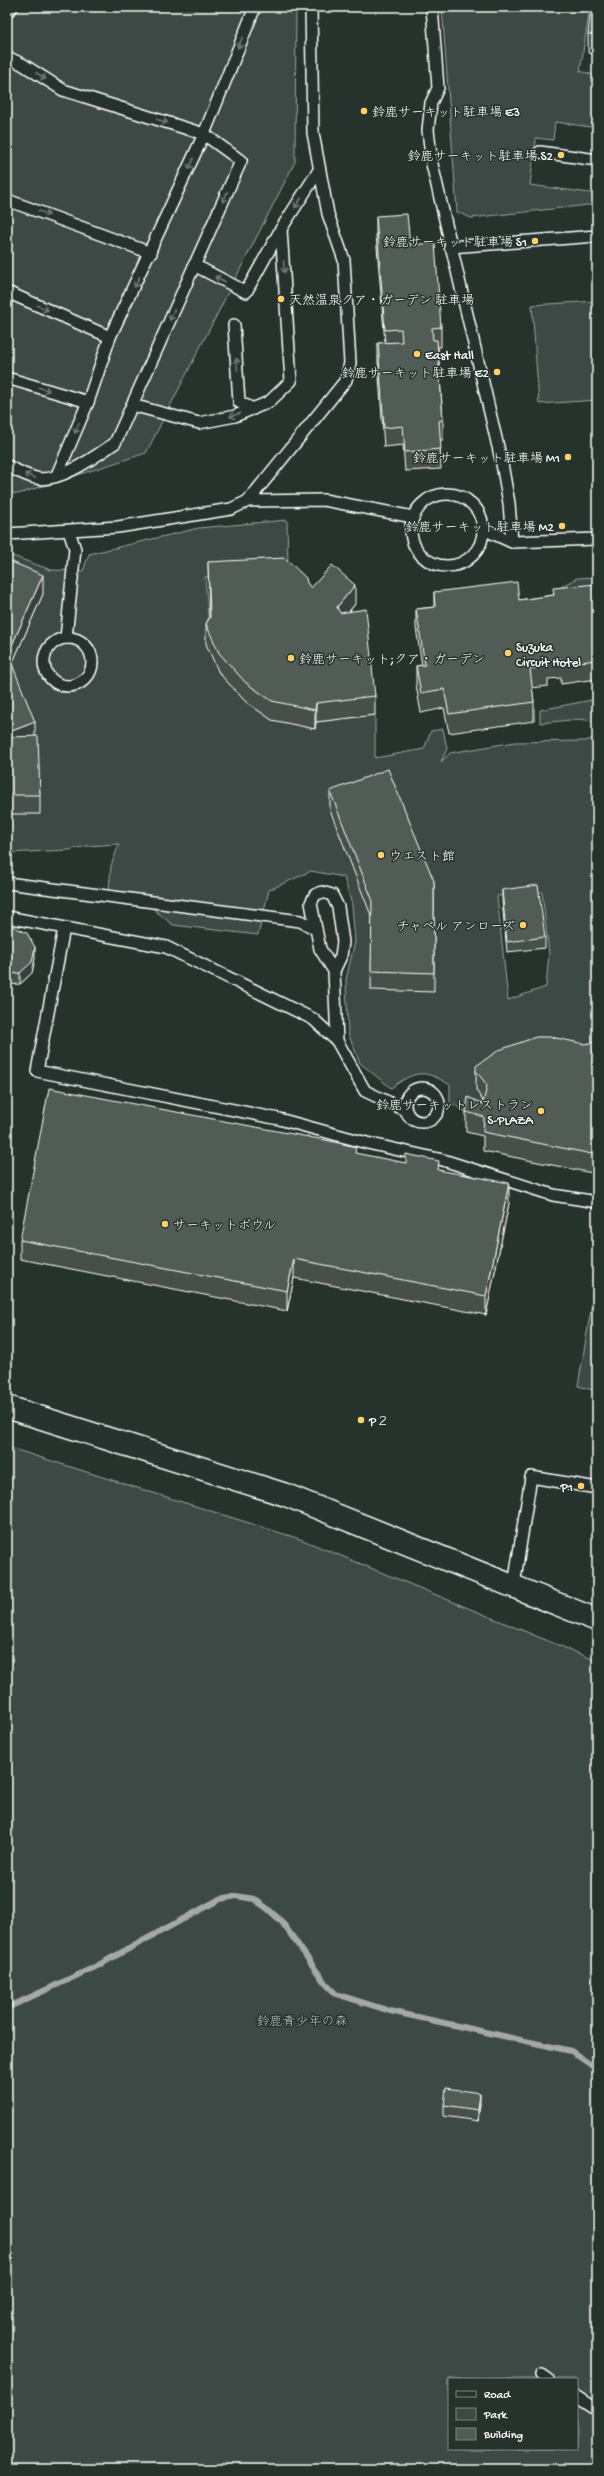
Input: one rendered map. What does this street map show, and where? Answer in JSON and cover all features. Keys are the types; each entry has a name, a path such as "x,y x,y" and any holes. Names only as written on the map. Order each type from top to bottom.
{"street":[{"path":"7,1407 286,1495 514,1585 597,1620"}],"lane":[{"path":"7,12 12,7"},
{"path":"57,475 88,402 110,337 151,253 204,134 255,7"},
{"path":"248,501 346,380 350,363 344,260 328,214 318,170 313,133 311,7"},
{"path":"432,7 438,88 431,103 428,130 432,164 450,247 502,464 509,503 512,542"},
{"path":"7,57 22,64 63,90 204,134 241,161 115,443 74,470 57,475 37,479 7,466"},
{"path":"540,152 597,160"},
{"path":"194,265 246,292 281,228 318,170"},
{"path":"7,200 151,253"},
{"path":"132,405 199,423 235,416 269,402 291,381 281,228"},
{"path":"450,247 597,236"},
{"path":"7,292 110,337"},
{"path":"234,325 239,402 253,409"},
{"path":"7,378 88,402"},
{"path":"441,494 453,494 465,498 474,505 480,515 484,529 479,548 471,557 462,563 439,565 424,557 413,542 411,529 413,517 420,506 429,498 441,494"},
{"path":"7,534 118,527 231,509 248,501 324,500 413,517"},
{"path":"484,529 512,542 597,539"},
{"path":"66,638 75,549 69,531"},
{"path":"66,638 74,638 87,646 93,660 92,668 84,681 70,687 62,686 48,676 44,660 51,645 66,638"},
{"path":"7,883 300,922 316,929"},
{"path":"334,971 320,949 310,903 315,895 322,892 332,895 338,907 343,942 341,956 334,971 337,1041"},
{"path":"7,917 166,947 313,1019 337,1041 364,1091 405,1110"},
{"path":"64,928 37,1071 279,1119 367,1143 443,1160 553,1195 597,1202"},
{"path":"514,1585 531,1477 597,1488"},
{"path":"578,2398 597,2410"}],"green space":[{"path":"7,7 296,7 295,162 146,453 18,494 7,492"},
{"path":"442,7 590,7 580,71 597,76 597,100 591,127 555,122 553,140 536,138 530,185 597,194 597,204 471,218 457,212"},
{"path":"597,301 597,400 539,404 532,305"},
{"path":"287,520 288,566 205,577 210,637 219,673 246,702 272,720 316,722 375,715 375,758 424,749 431,731 443,729 447,749 441,762 450,753 515,742 585,741 597,737 597,1058 595,1062 476,1090 487,1105 483,1123 450,1102 450,1085 433,1076 426,1074 414,1075 391,1088 360,1063 348,1033 346,979 355,942 352,905 344,877 311,871 269,890 258,935 173,925 141,899 109,890 111,866 119,844 87,846 69,850 7,853 7,554 51,570 83,571 89,554 199,528","holes":["542,892 549,954 546,987 508,1000 497,896"]},
{"path":"597,577 597,602 565,606 562,586 577,578"},
{"path":"597,699 597,722 581,719 540,723 540,710"},
{"path":"597,1274 597,1391 578,1386"},
{"name":"鈴鹿青少年の森","path":"7,1447 300,1539 597,1661 597,2469 7,2469"}],"building":[{"path":"591,7 597,7 597,35 588,34"},
{"name":"East Hall","path":"407,214 410,245 435,243 441,327 432,328 433,340 437,340 443,420 439,421 441,449 405,452 403,426 384,428 378,343 402,342 401,329 385,330 376,216"},
{"name":"鈴鹿サーキット;クア・ガーデン","path":"285,558 306,578 307,583 311,588 332,565 355,585 337,607 340,613 366,609 375,696 316,703 315,710 272,701 246,683 219,653 206,624 210,617 208,562"},
{"path":"7,560 43,575 8,654 35,722 9,732 11,737 38,736 40,795 7,795"},
{"name":"Suzuka Circuit Hotel","path":"517,582 519,600 554,595 553,588 597,584 597,660 561,664 561,659 547,660 548,666 530,669 534,702 449,714 444,689 421,693 416,666 425,665 416,609 435,607 434,592"},
{"name":"ウエスト館","path":"388,769 434,881 434,973 371,971 372,899 330,791"},
{"name":"チャペル アンローズ","path":"538,885 545,937 507,942 502,890"},
{"path":"12,926 27,933 35,947 32,962 20,973 7,974 7,927"},
{"name":"鈴鹿サーキットレストラン S-PLAZA","path":"536,1037 551,1037 585,1044 595,1042 592,1065 597,1066 597,1155 483,1132 484,1117 466,1112 468,1097 483,1104 487,1085 476,1071 476,1066 499,1050"},
{"path":"49,1088 330,1141 356,1147 355,1153 406,1163 406,1154 439,1161 438,1170 509,1183 486,1296 294,1259 287,1291 20,1240"},
{"path":"446,2088 480,2093 478,2110 444,2105"}],"waterway":[{"path":"7,2008 95,1967 220,1899 236,1896 254,1899 282,1922 325,1983 336,1994 390,2011 571,2051 597,2069"}],"place":[{"name":"鈴鹿サーキット駐車場 E3","path":"364,111"},
{"name":"鈴鹿サーキット駐車場 S2","path":"561,155"},
{"name":"鈴鹿サーキット駐車場 S1","path":"535,241"},
{"name":"天然温泉クア・ガーデン 駐車場","path":"281,299"},
{"name":"East Hall","path":"417,354"},
{"name":"鈴鹿サーキット駐車場 E2","path":"497,372"},
{"name":"鈴鹿サーキット駐車場 M1","path":"568,457"},
{"name":"鈴鹿サーキット駐車場 M2","path":"562,526"},
{"name":"Suzuka Circuit Hotel","path":"508,653"},
{"name":"鈴鹿サーキット;クア・ガーデン","path":"291,658"},
{"name":"ウエスト館","path":"381,855"},
{"name":"チャペル アンローズ","path":"523,925"},
{"name":"鈴鹿サーキットレストラン S-PLAZA","path":"541,1111"},
{"name":"サーキットボウル","path":"165,1224"},
{"name":"P２","path":"361,1420"},
{"name":"P1","path":"581,1486"}]}
